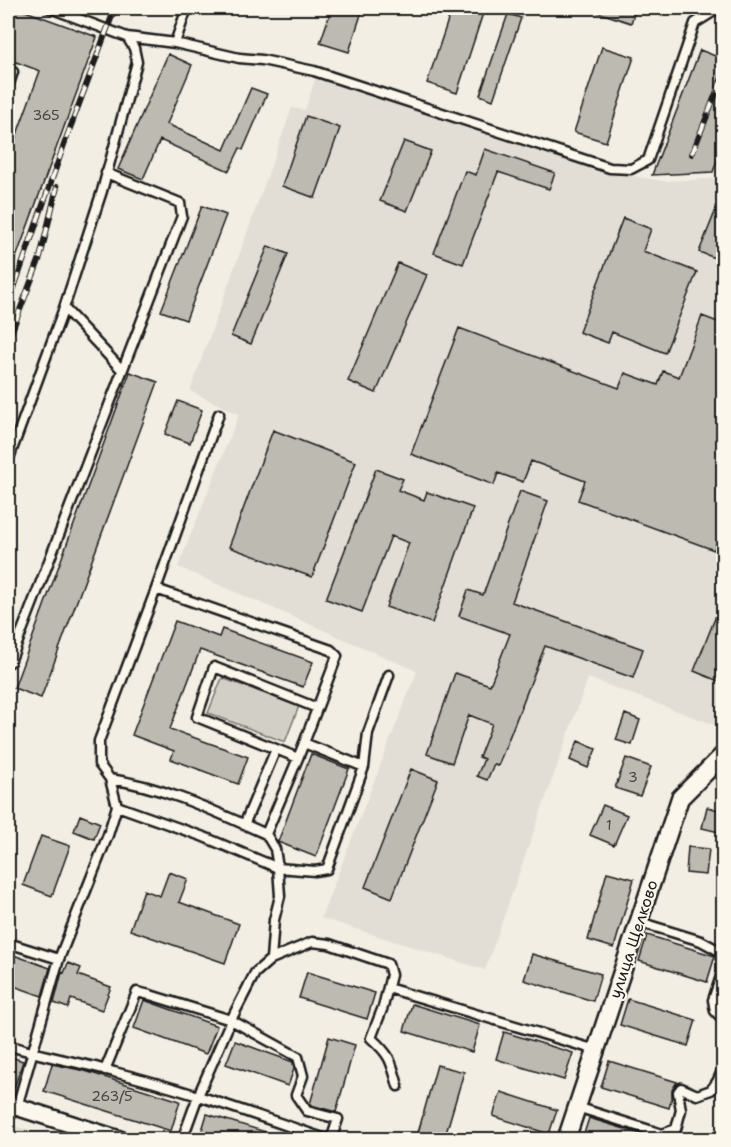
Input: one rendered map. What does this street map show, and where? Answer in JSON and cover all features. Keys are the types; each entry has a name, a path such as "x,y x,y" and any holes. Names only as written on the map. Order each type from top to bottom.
{"street":[{"name":"улица Щелково","path":"566,1140 680,798 723,754"},
{"path":"12,1106 121,1140"}],"lane":[{"path":"50,8 127,37 175,43 239,58 262,60 314,71 610,168 631,169 648,160 695,23 719,8"},
{"path":"175,43 187,8"},
{"path":"8,461 64,308 102,191 137,62 134,48 127,37"},
{"path":"8,87 13,72"},
{"path":"8,663 182,216 180,203 106,173"},
{"path":"64,308 122,370"},
{"path":"12,1106 33,1053 59,959 108,835 117,806 110,779 99,764 99,741 219,414"},
{"path":"156,589 331,650 337,656 266,834"},
{"path":"298,758 196,717 214,667 317,708"},
{"path":"117,806 204,837 278,868 315,871 327,868 364,766 368,733 389,675"},
{"path":"304,743 364,766"},
{"path":"244,825 276,749"},
{"path":"110,779 133,782 213,810 266,834 275,849 280,896 274,920 271,958"},
{"path":"639,922 701,941 723,953 723,970 713,1000 714,1011 723,1022"},
{"path":"182,1140 198,1096 231,1020 255,973 271,958 312,942 329,944 388,964 391,975 383,1007 371,1038 386,1051 398,1086"},
{"path":"8,943 59,959"},
{"path":"388,988 596,1050"},
{"path":"8,1045 198,1096 330,1140 338,1119 307,1111 296,1095 303,1076 298,1057 231,1020 137,992 105,1070"},
{"path":"577,1107 661,1137 676,1129 681,1110 678,1092 681,1088 697,1095 711,1090 723,1067"}],"shaded area":[{"path":"315,79 413,108 601,171 664,181 709,179 723,176 723,728 588,678 485,970 321,918 417,671 178,567 239,414 190,391 292,108 305,110"},
{"path":"222,678 299,706 285,742 208,713"},
{"path":"8,1124 58,1139 8,1139"}],"building":[{"path":"8,8 17,8 97,37 9,277 8,159 40,71 8,59"},
{"path":"332,8 363,8 349,52 320,43"},
{"path":"452,8 484,10 457,93 427,83"},
{"path":"591,8 636,8 631,23 591,10"},
{"path":"508,14 521,18 493,100 480,95"},
{"path":"602,47 634,57 606,142 574,132"},
{"path":"700,50 723,59 723,143 713,172 652,175"},
{"path":"168,54 192,65 167,124 224,150 251,88 267,94 243,150 240,148 229,171 160,140 143,179 118,169"},
{"path":"306,116 340,128 315,198 282,186"},
{"path":"404,141 431,151 407,211 380,201"},
{"path":"485,149 555,173 549,189 498,172 463,264 434,253 465,171 476,175"},
{"path":"723,192 723,261 699,252"},
{"path":"202,206 226,215 186,320 161,311"},
{"path":"623,218 651,229 643,251 697,272 665,353 612,332 608,343 579,332"},
{"path":"268,246 288,254 251,344 231,336"},
{"path":"398,263 427,275 376,393 348,381"},
{"path":"702,316 723,324 723,524 714,550 578,500 585,481 531,461 523,482 498,473 494,485 411,454 459,328 619,388 625,373 658,385 663,371 679,377"},
{"path":"130,372 158,382 41,698 14,688"},
{"path":"178,401 202,410 190,443 165,434"},
{"path":"273,430 356,462 312,577 229,547"},
{"path":"376,469 403,479 398,490 424,500 427,492 473,508 432,623 386,607 409,543 391,536 362,612 326,599"},
{"path":"520,491 548,501 512,602 643,649 633,678 545,646 498,766 494,764 487,780 477,776 484,759 479,757 492,724 469,715 452,763 427,754 455,673 490,685 510,634 459,616 468,590 483,595"},
{"path":"723,598 723,683 694,671"},
{"path":"175,621 219,637 222,629 313,662 303,687 200,650 170,729 248,757 238,784 171,759 174,751 132,735"},
{"path":"625,714 640,720 632,745 616,740"},
{"path":"578,741 596,749 588,768 570,760"},
{"path":"311,754 349,769 316,857 278,842"},
{"path":"626,758 651,767 640,796 615,788"},
{"path":"411,769 438,780 392,898 365,887"},
{"path":"603,805 627,815 614,845 590,835"},
{"path":"707,807 723,811 723,833 702,828"},
{"path":"80,815 100,823 94,839 74,831"},
{"path":"41,836 70,846 52,896 23,885"},
{"path":"688,847 709,849 706,875 686,873"},
{"path":"169,872 188,879 179,902 239,924 225,963 130,930 144,890 160,896"},
{"path":"607,872 634,879 614,948 588,940"},
{"path":"647,935 715,956 707,982 639,961"},
{"path":"8,953 50,968 42,996 8,984"},
{"path":"532,954 601,974 593,1001 524,980"},
{"path":"68,963 81,968 78,975 111,987 102,1010 71,999 68,1008 54,1003 62,972 64,973"},
{"path":"307,972 375,993 367,1019 299,998"},
{"path":"628,999 696,1020 688,1046 620,1025"},
{"path":"144,1000 217,1026 206,1054 134,1028"},
{"path":"412,1004 480,1025 472,1052 404,1031"},
{"path":"504,1032 573,1053 564,1080 496,1059"},
{"path":"329,1037 355,1045 336,1112 310,1104"},
{"path":"235,1041 293,1062 294,1069 288,1086 226,1064"},
{"path":"8,1056 23,1061 12,1094 8,1094"},
{"path":"609,1061 677,1082 672,1090 669,1108 601,1087"},
{"path":"52,1064 85,1071 180,1101 171,1131 44,1091"},
{"path":"437,1065 464,1072 444,1140 418,1133"},
{"path":"501,1092 557,1110 549,1134 493,1116"},
{"path":"207,1114 282,1137 282,1140 199,1140"},
{"path":"589,1118 654,1138 654,1140 582,1140"}],"railway":[{"path":"8,305 115,8"},
{"path":"692,154 724,73"},
{"path":"8,341 40,258 57,187"}]}
